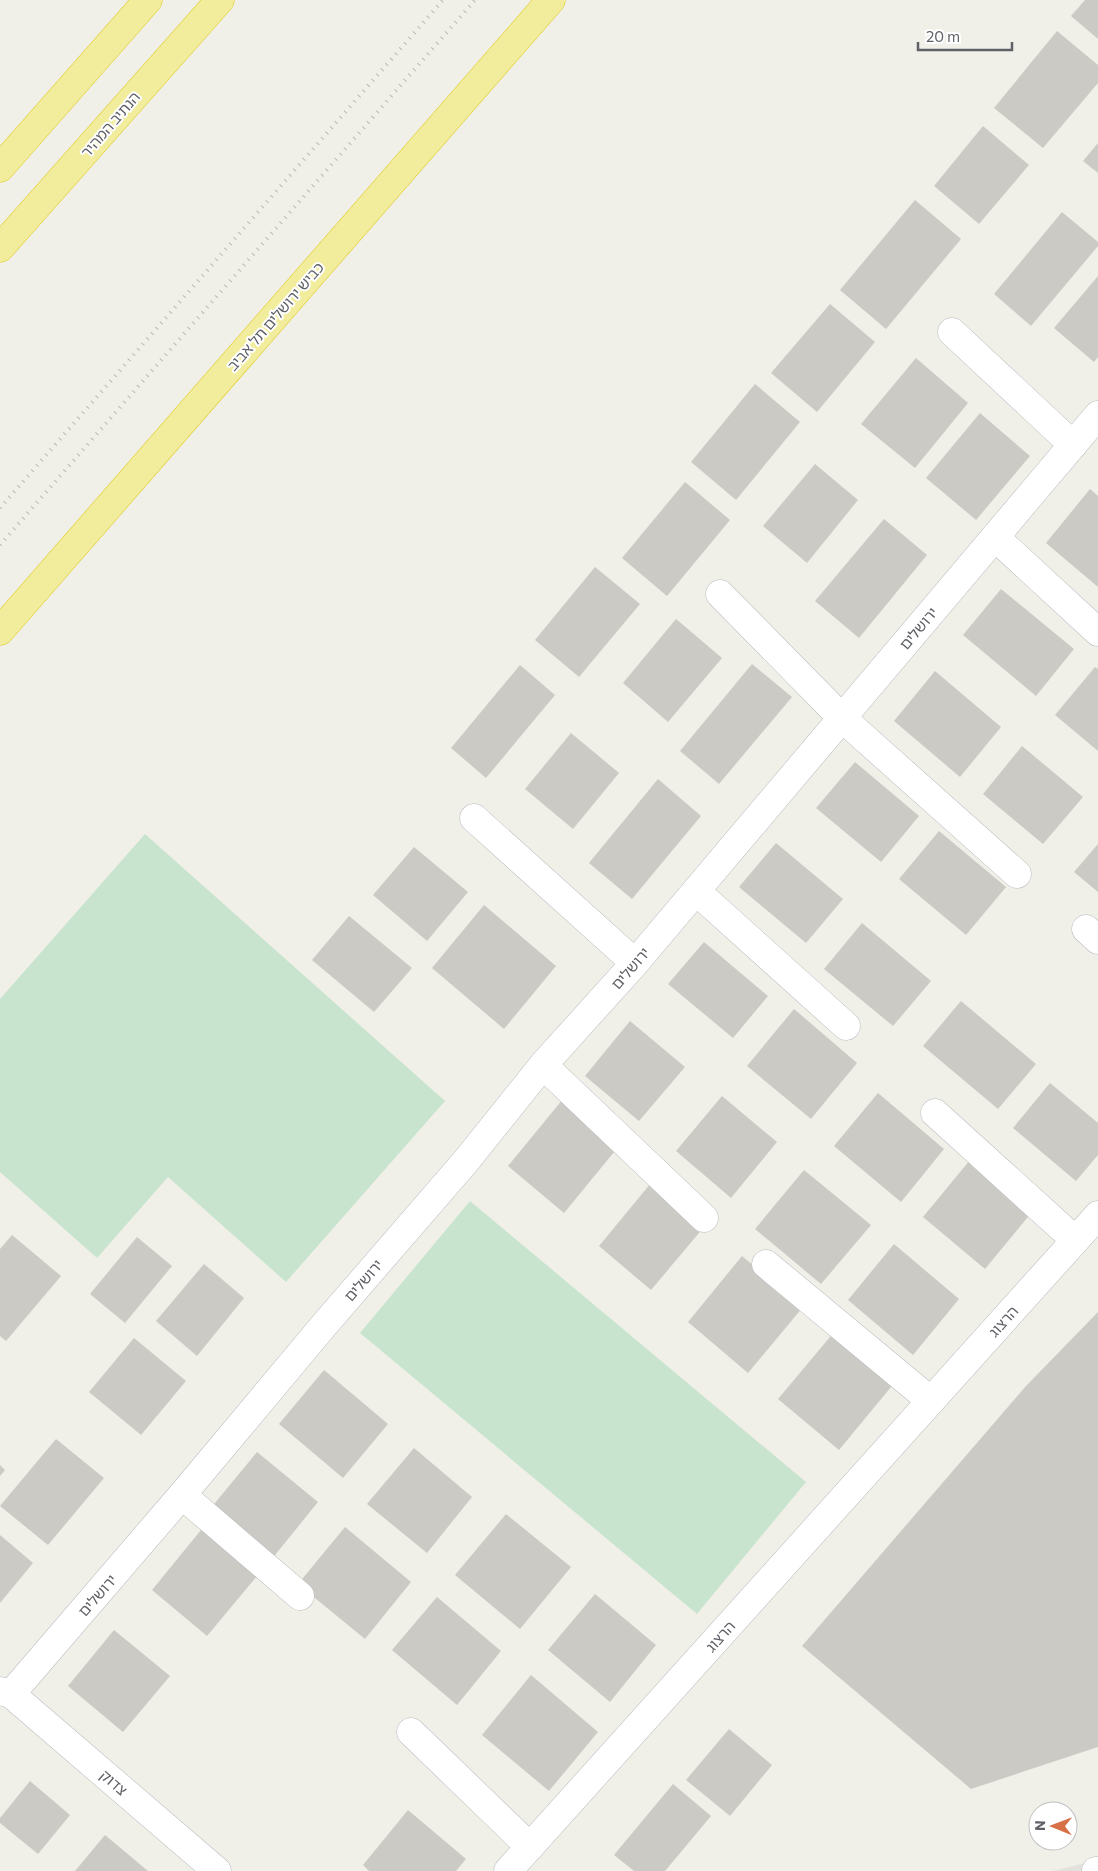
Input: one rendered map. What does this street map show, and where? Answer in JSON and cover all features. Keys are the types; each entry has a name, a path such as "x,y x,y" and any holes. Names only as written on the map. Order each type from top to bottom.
{"highway":[{"path":"0,168 148,0"},
{"name":"הנתיב המהיר","path":"0,248 220,0"},
{"name":"כביש ירושלים תל אביב","path":"0,631 551,0"}],"street":[{"path":"952,332 1073,445"},
{"name":"ירושלים","path":"6,1692 182,1495 325,1324 466,1161 544,1065 635,963 1098,415"},
{"path":"995,538 1098,632"},
{"path":"720,594 842,718 1017,874"},
{"path":"474,818 635,963"},
{"path":"696,891 846,1026"},
{"path":"544,1065 704,1218"},
{"path":"935,1113 1075,1240"},
{"name":"הרצוג","path":"508,1871 1098,1215"},
{"path":"766,1264 931,1401"},
{"path":"182,1495 300,1596"},
{"name":"צדוק","path":"6,1692 217,1871"},
{"path":"411,1732 530,1847"}],"shaded area":[{"path":"1098,1860 1098,1871 1053,1871"}],"green space":[{"path":"145,834 445,1101 286,1282 168,1177 97,1258 0,1172 0,999"},
{"path":"470,1201 806,1482 697,1614 360,1333"}],"building":[{"path":"1085,0 1098,0 1098,39 1071,16"},
{"path":"1057,31 1098,65 1098,83 1043,148 994,108"},
{"path":"983,126 1029,165 979,224 934,186"},
{"path":"1098,143 1098,173 1083,161"},
{"path":"915,200 961,239 886,329 840,290"},
{"path":"1062,212 1098,242 1098,246 1031,326 994,294"},
{"path":"1098,276 1098,357 1094,362 1054,328"},
{"path":"830,304 875,342 817,412 771,373"},
{"path":"916,358 968,403 915,468 861,424"},
{"path":"755,384 800,422 736,500 691,462"},
{"path":"980,413 1030,456 976,520 926,478"},
{"path":"815,464 858,500 807,563 763,526"},
{"path":"685,482 730,520 667,596 622,558"},
{"path":"1090,489 1098,496 1098,587 1046,543"},
{"path":"884,519 927,555 859,638 815,601"},
{"path":"595,567 640,604 579,677 535,640"},
{"path":"1001,589 1074,649 1036,696 963,635"},
{"path":"676,619 722,658 668,722 623,683"},
{"path":"752,664 792,697 719,784 680,751"},
{"path":"520,665 555,695 486,778 451,748"},
{"path":"1095,667 1098,669 1098,751 1055,715"},
{"path":"935,671 1001,727 960,777 894,721"},
{"path":"571,733 619,773 573,829 525,789"},
{"path":"1022,746 1083,797 1043,844 983,794"},
{"path":"855,762 919,816 881,862 816,808"},
{"path":"658,779 701,816 632,899 589,863"},
{"path":"939,831 1006,887 966,935 899,879"},
{"path":"776,843 843,899 806,943 739,887"},
{"path":"1098,844 1098,892 1074,872"},
{"path":"414,847 468,892 427,941 373,895"},
{"path":"484,905 556,966 504,1029 432,968"},
{"path":"349,916 412,968 374,1012 312,960"},
{"path":"862,923 931,981 893,1026 824,969"},
{"path":"704,942 768,996 733,1038 668,984"},
{"path":"961,1001 1036,1064 998,1109 923,1046"},
{"path":"794,1009 857,1063 811,1119 747,1066"},
{"path":"630,1021 685,1067 639,1121 585,1076"},
{"path":"1050,1083 1098,1123 1098,1155 1076,1181 1013,1128"},
{"path":"878,1093 944,1149 901,1202 834,1146"},
{"path":"722,1096 777,1142 731,1198 676,1151"},
{"path":"563,1099 619,1146 564,1213 508,1166"},
{"path":"970,1160 1032,1212 985,1269 923,1217"},
{"path":"804,1170 871,1225 821,1284 755,1229"},
{"path":"651,1183 704,1227 651,1290 599,1246"},
{"path":"12,1235 61,1276 6,1341 0,1336 0,1249"},
{"path":"137,1237 172,1266 125,1323 90,1294"},
{"path":"894,1244 959,1299 913,1355 848,1300"},
{"path":"742,1256 803,1307 748,1373 688,1322"},
{"path":"204,1264 244,1298 197,1356 156,1321"},
{"path":"1098,1312 1098,1747 971,1789 802,1646 1026,1386"},
{"path":"835,1331 896,1381 839,1450 778,1399"},
{"path":"134,1338 186,1381 141,1435 89,1392"},
{"path":"324,1370 388,1424 343,1478 279,1424"},
{"path":"56,1439 104,1478 48,1545 0,1506"},
{"path":"414,1448 472,1497 427,1553 367,1504"},
{"path":"257,1452 318,1502 271,1560 210,1509"},
{"path":"0,1465 5,1470 0,1476"},
{"path":"506,1514 571,1567 520,1629 455,1575"},
{"path":"345,1527 411,1582 365,1639 298,1584"},
{"path":"201,1530 257,1576 207,1636 152,1590"},
{"path":"0,1535 33,1563 0,1603"},
{"path":"595,1594 656,1645 610,1702 548,1650"},
{"path":"437,1597 501,1651 457,1705 392,1650"},
{"path":"114,1630 170,1676 123,1732 68,1686"},
{"path":"531,1675 598,1732 549,1791 482,1735"},
{"path":"729,1729 772,1765 730,1816 686,1780"},
{"path":"30,1781 70,1815 38,1854 0,1823 0,1818"},
{"path":"673,1784 711,1816 665,1871 634,1871 614,1855"},
{"path":"408,1810 466,1859 456,1871 369,1871 363,1865"},
{"path":"105,1835 148,1871 75,1871"}],"railway":[{"path":"0,508 443,0"},
{"path":"0,545 475,0"}]}
